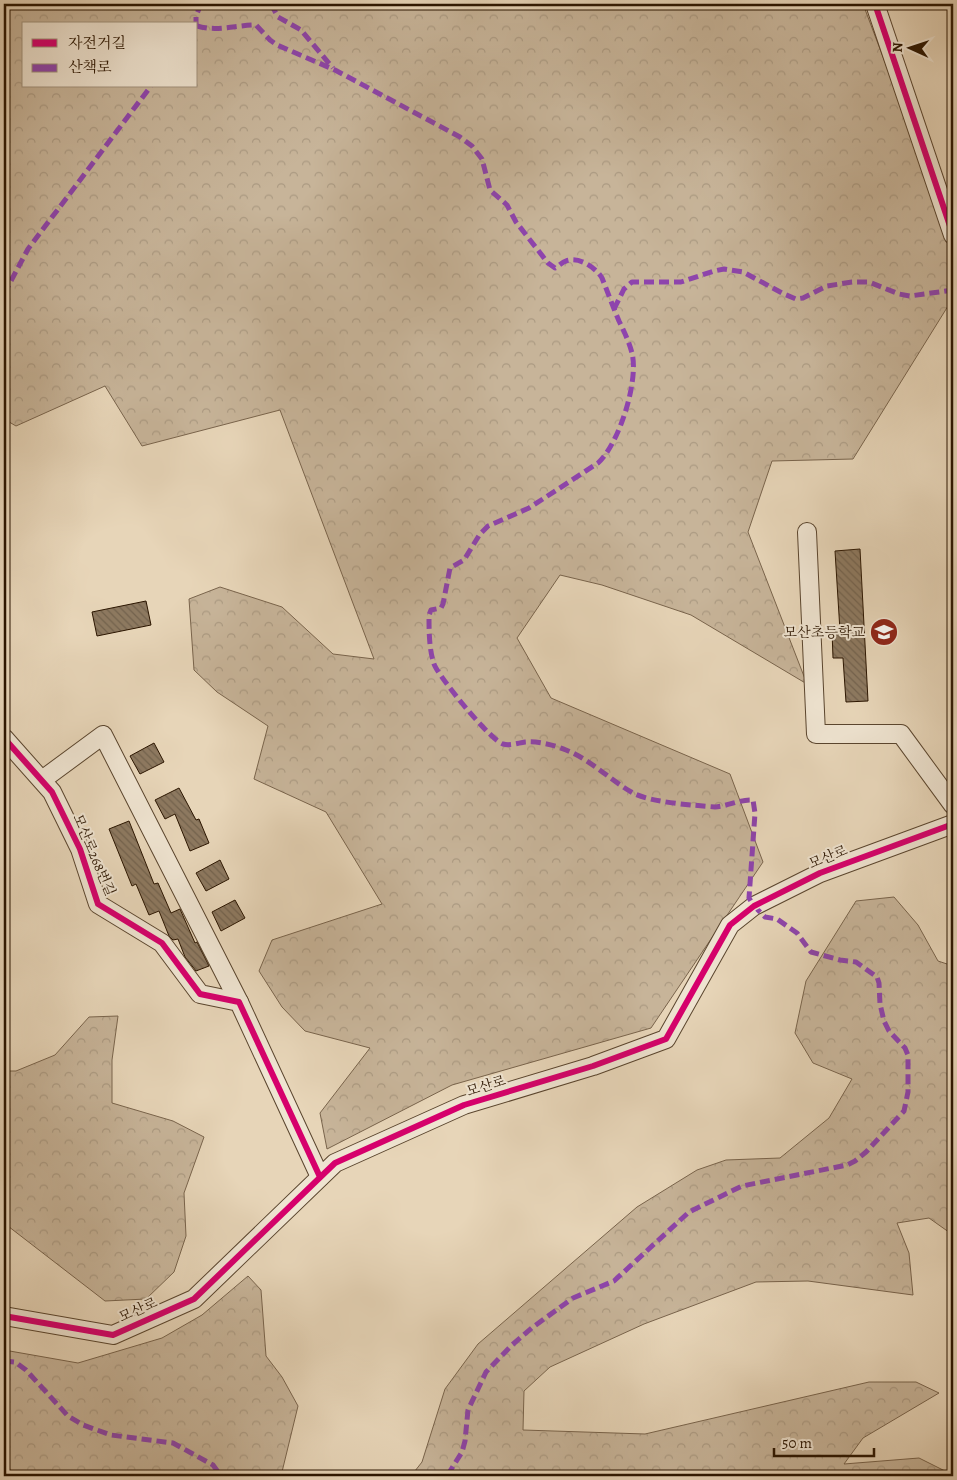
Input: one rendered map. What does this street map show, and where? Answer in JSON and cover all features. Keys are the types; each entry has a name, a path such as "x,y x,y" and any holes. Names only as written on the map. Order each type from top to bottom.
{"street":[{"path":"874,4 953,236"},
{"path":"807,532 816,734 901,734 953,805"},
{"path":"42,780 103,736 239,1002 320,1177"},
{"name":"모산로268번길","path":"4,738 52,792 80,849 98,904 162,943 200,994 239,1002"},
{"name":"모산로","path":"4,1316 113,1335 194,1300 334,1163 464,1105 593,1066 666,1040 730,925 754,906 820,873 953,824"}],"green space":[{"path":"4,4 863,4 953,242 953,298 853,459 772,461 748,532 807,684 691,615 602,585 560,575 517,638 551,698 730,774 763,862 651,1028 452,1085 327,1149 320,1113 370,1048 305,1031 282,1007 259,971 272,940 382,904 326,812 254,779 268,726 217,692 194,670 189,599 220,587 282,607 333,654 374,659 280,410 142,446 105,386 16,426 4,419"},
{"path":"894,897 918,925 938,961 953,966 953,1235 929,1218 897,1223 909,1253 913,1295 808,1281 756,1282 644,1324 550,1367 524,1391 523,1430 645,1434 869,1382 916,1382 939,1393 863,1438 844,1464 919,1458 953,1476 411,1476 422,1462 445,1389 478,1344 637,1207 697,1170 726,1160 780,1158 829,1118 852,1079 813,1063 795,1033 806,981 856,901"},
{"path":"118,1016 112,1060 112,1103 173,1121 204,1137 184,1193 186,1236 174,1272 146,1299 105,1301 4,1223 4,1071 16,1071 55,1055 89,1017"},
{"path":"248,1276 261,1290 266,1356 282,1377 298,1406 281,1476 4,1476 4,1350 78,1363 162,1338 202,1315"}],"building":[{"path":"860,549 868,701 846,702 843,658 833,658 832,631 840,631 835,551"},
{"path":"146,601 151,625 97,636 92,612"},
{"path":"154,743 164,762 140,774 130,756"},
{"path":"179,788 196,820 199,819 209,843 190,851 175,814 165,819 155,800"},
{"path":"129,821 154,884 158,883 171,913 180,909 195,943 197,942 209,966 196,971 185,957 178,939 173,940 169,936 159,911 149,915 136,884 132,886 109,829"},
{"path":"220,860 229,879 206,891 196,873"},
{"path":"235,900 245,918 221,931 212,912"}],"marked path":[{"path":"196,22 196,16 201,4"},
{"path":"271,4 278,17 301,30 333,68"},
{"path":"198,26 219,28 256,25 277,45 335,70 460,137 472,146 482,159 490,190 507,205 516,222 548,263 555,268 563,262 576,260 596,270 602,278 632,353 633,379 626,411 620,427 606,454 598,463 529,508 488,526 480,534 464,560 450,568 443,604 441,608 431,610 429,615 430,646 434,664 466,707 488,732 503,744 535,742 561,748 584,759 633,793 651,799 715,807 753,800 755,813 749,898 765,917 777,919 797,933 811,952 840,960 856,962 877,977 884,1021 889,1031 905,1048 908,1055 908,1092 904,1111 866,1152 855,1161 847,1165 742,1186 689,1212 614,1281 573,1298 512,1345 486,1372 468,1410 462,1452 447,1476"},
{"path":"4,294 28,249 149,88"},
{"path":"614,309 624,289 632,282 681,282 724,269 743,272 796,299 803,298 827,286 852,282 869,282 899,294 910,296 953,290"},
{"path":"4,1361 15,1362 26,1370 68,1416 83,1425 111,1435 173,1443 213,1465 221,1476"}],"cycle path":[{"path":"875,4 953,235"},
{"path":"4,738 52,792 80,849 98,904 162,943 200,994 239,1002 320,1177"},
{"path":"4,1316 113,1335 194,1299 335,1163 464,1105 593,1066 666,1039 730,925 754,906 820,873 953,824"}],"place":[{"name":"모산초등학교","path":"884,632"}]}
